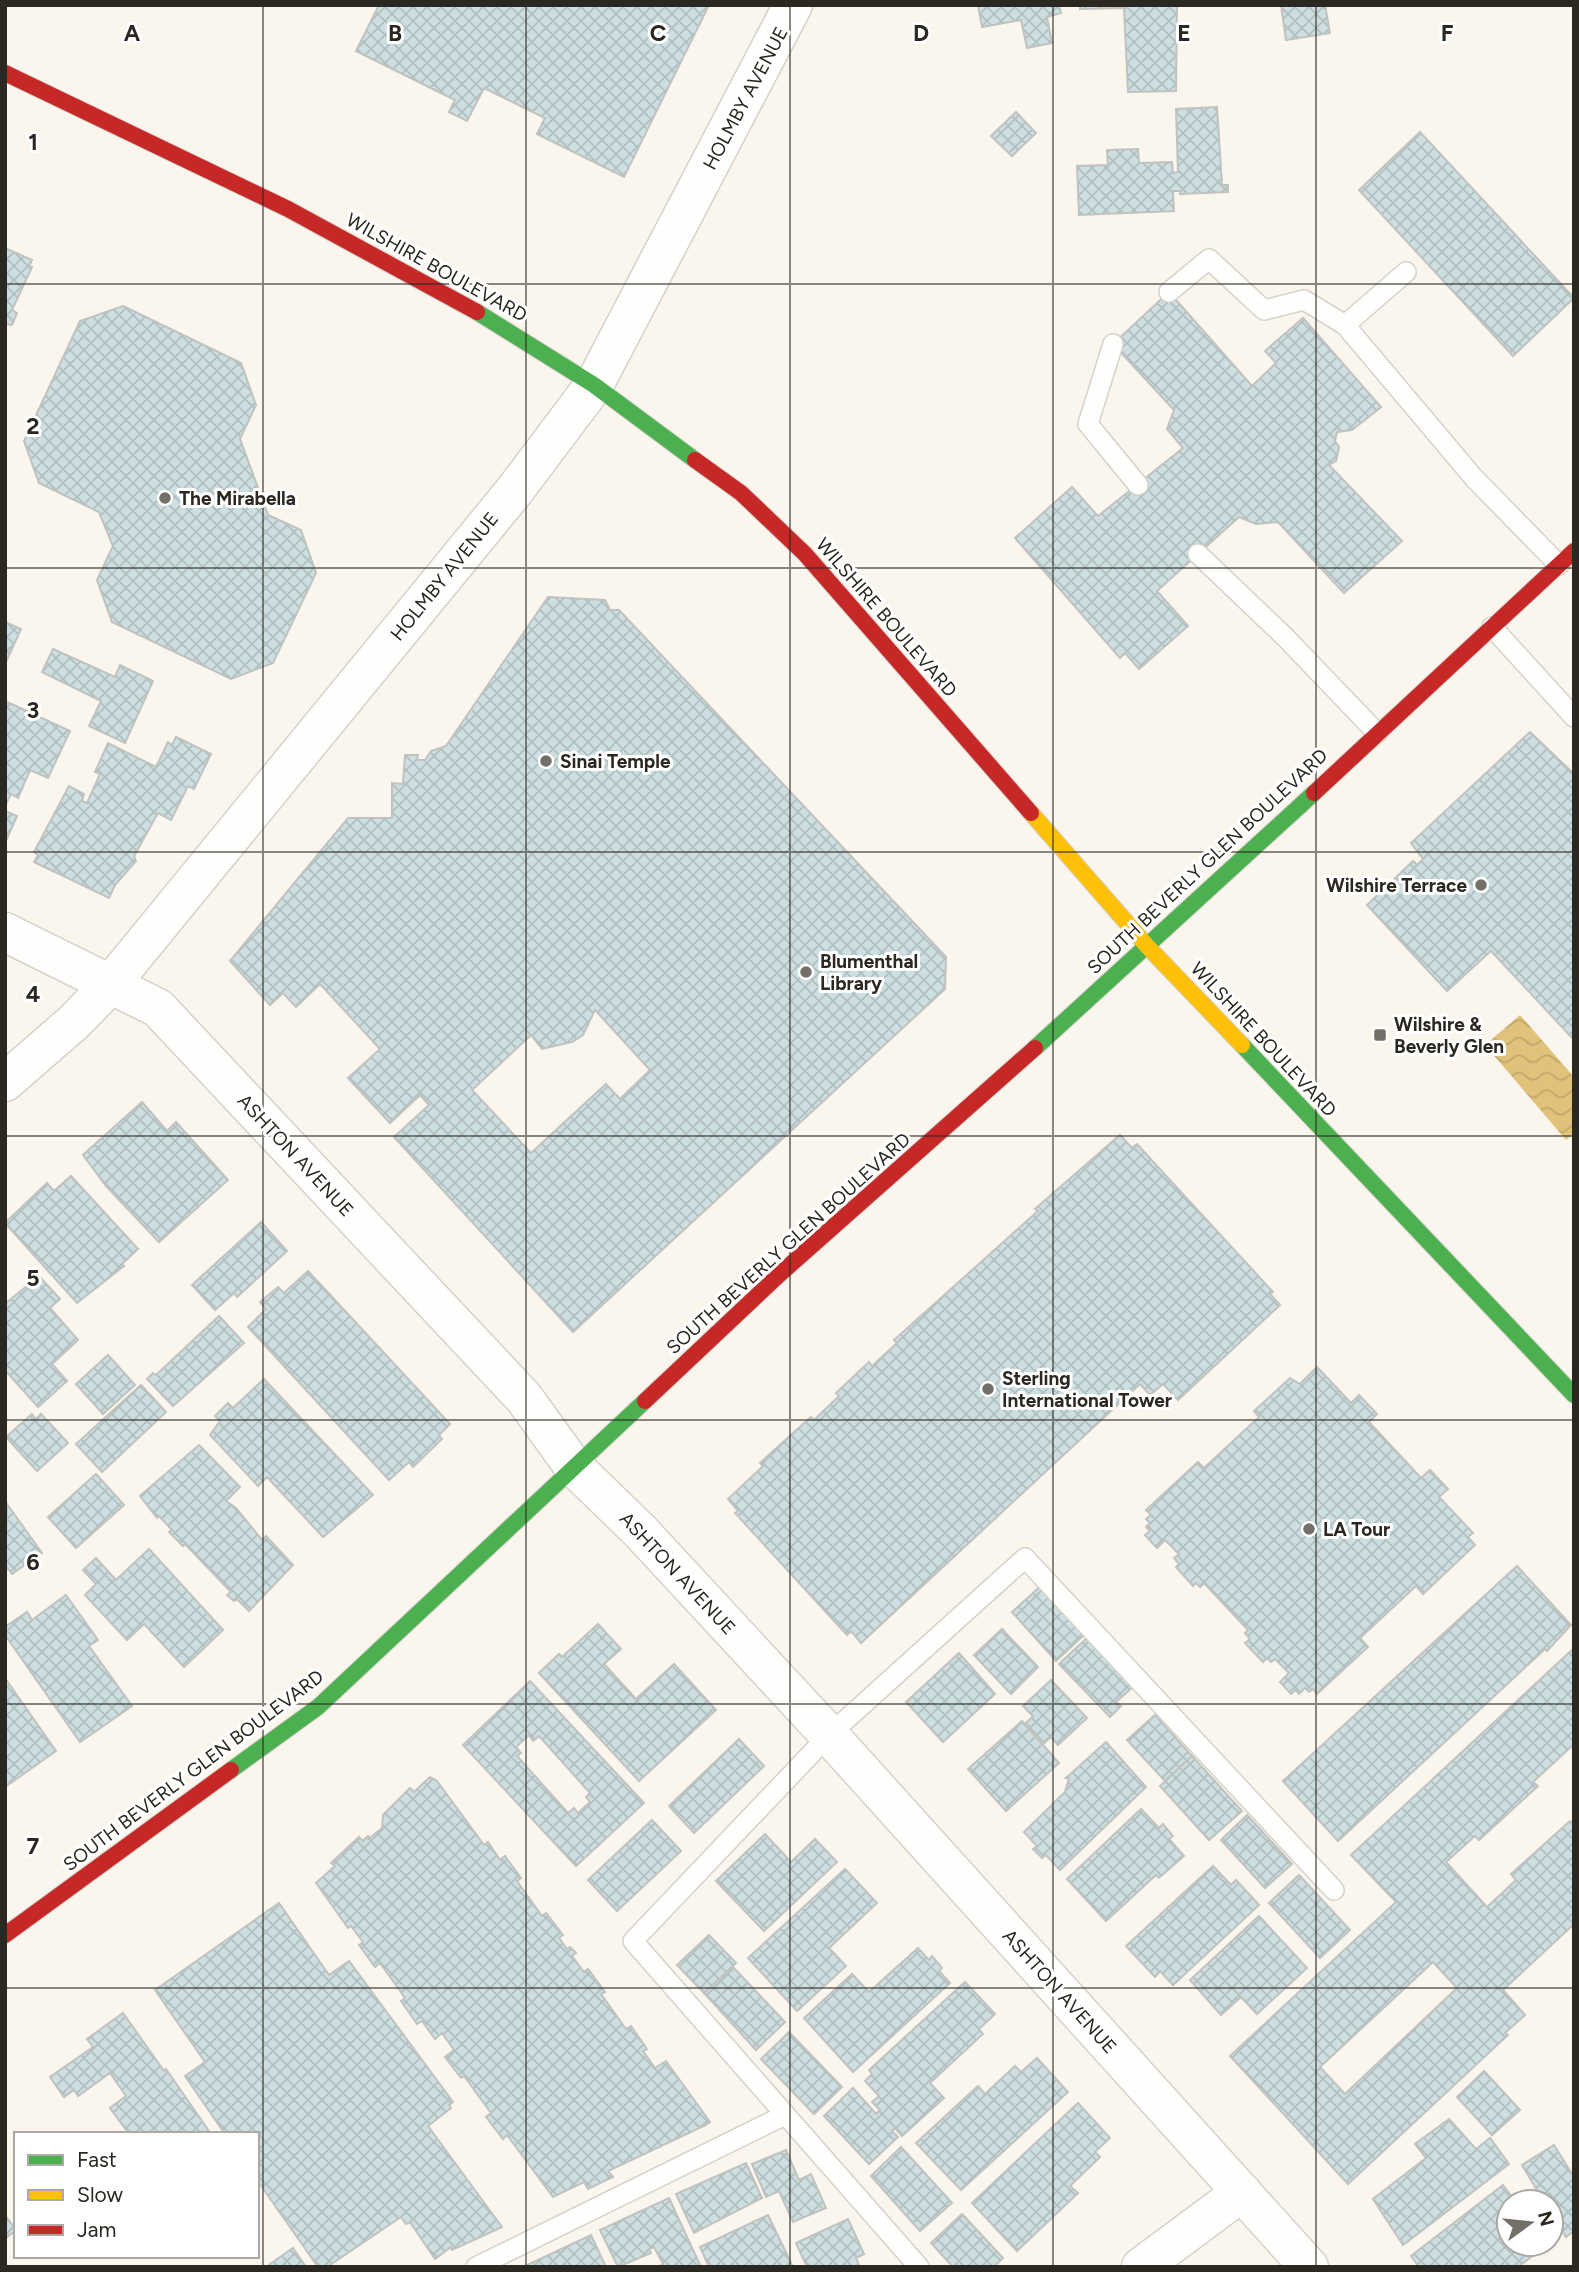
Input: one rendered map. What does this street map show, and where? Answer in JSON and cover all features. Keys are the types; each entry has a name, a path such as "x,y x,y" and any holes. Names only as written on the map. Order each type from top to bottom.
{"main road":[{"name":"WILSHIRE BOULEVARD","path":"5,73 288,209 502,325 594,385 741,493 805,554 1147,946 1574,1395"},
{"name":"SOUTH BEVERLY GLEN BOULEVARD","path":"5,1935 318,1707 781,1273 916,1156 1147,946 1574,551"}],"street":[{"name":"HOLMBY AVENUE","path":"5,1082 73,1023 110,985 514,490 594,385 793,5"},
{"name":"ASHTON AVENUE","path":"5,932 158,1009 524,1398 573,1466 641,1532 829,1735 1309,2267"},
{"path":"1141,2267 1242,2192"}],"lane":[{"path":"1169,292 1209,259 1264,310 1304,300 1345,325 1474,478 1559,565"},
{"path":"1345,325 1406,272"},
{"path":"1113,344 1088,424 1138,485"},
{"path":"1198,554 1286,638 1377,733"},
{"path":"1492,627 1574,716"},
{"path":"919,2267 634,1941 829,1735 1025,1558 1334,1890"},
{"path":"476,2267 785,2115"}],"water":[{"path":"1520,1015 1574,1077 1574,1133 1566,1140 1485,1045"}],"building":[{"path":"379,5 709,5 624,177 537,134 545,118 484,88 467,121 449,112 455,100 356,51"},
{"path":"978,5 1059,5 1061,13 1047,17 1052,43 1027,48 1021,20 982,27"},
{"path":"1080,5 1177,5 1176,91 1128,92 1124,8 1080,9"},
{"path":"1281,5 1325,5 1330,33 1286,40"},
{"path":"1217,107 1222,185 1228,185 1228,192 1180,194 1180,191 1173,191 1174,211 1079,215 1077,166 1108,165 1107,150 1138,149 1139,163 1172,162 1173,173 1178,172 1176,109"},
{"path":"1016,112 1036,133 1012,156 991,136"},
{"path":"1420,132 1574,298 1513,356 1359,190"},
{"path":"5,248 32,260 29,266 32,267 12,310 17,313 12,325 5,324"},
{"path":"1169,292 1252,386 1276,363 1265,351 1303,318 1381,407 1352,430 1337,432 1335,441 1339,447 1336,461 1329,465 1402,541 1344,593 1278,522 1256,524 1239,517 1157,591 1188,626 1139,669 1125,653 1120,658 1015,538 1072,487 1098,516 1183,448 1167,429 1174,410 1113,344"},
{"name":"The Mirabella","path":"123,306 241,363 256,405 240,439 268,515 301,530 316,573 273,663 231,679 112,622 97,580 113,546 99,512 39,483 24,441 80,321"},
{"path":"548,597 605,600 610,610 619,610 946,957 945,989 573,1332 394,1137 429,1105 420,1095 390,1123 348,1078 380,1049 320,984 296,1007 283,993 270,1005 230,961 348,818 392,818 392,783 403,784 405,755 418,755 417,760 425,760 431,751 446,746","holes":["595,1010 650,1070 620,1099 606,1084 531,1153 472,1090 531,1035 542,1049 572,1042 583,1035"]},
{"path":"5,622 21,629 7,660 5,659"},
{"path":"53,649 115,677 120,665 153,681 125,743 89,726 101,701 42,672"},
{"path":"5,701 70,731 48,778 30,770 18,798 11,794 5,806"},
{"name":"Wilshire Terrace","path":"1530,732 1574,774 1574,1040 1491,951 1447,991 1367,905 1413,861 1417,865 1423,859 1411,843"},
{"path":"176,737 211,754 194,789 188,786 171,820 158,813 134,856 136,861 115,885 109,898 34,862 38,855 34,852 69,786 84,794 82,801 87,803 100,774 95,772 108,743 156,767 168,742 172,745"},
{"path":"5,811 17,816 5,843"},
{"path":"142,1102 167,1131 176,1122 228,1180 159,1242 106,1186 83,1155"},
{"name":"Sterling International Tower","path":"1120,1135 1132,1148 1137,1144 1273,1292 1270,1294 1280,1305 1178,1400 1163,1384 1150,1395 1140,1384 861,1643 851,1631 847,1635 735,1513 738,1511 728,1499 763,1466 760,1463 811,1417 814,1420 839,1396 836,1393 869,1362 872,1366 897,1343 894,1340 1038,1211 1035,1209"},
{"path":"71,1176 138,1249 122,1264 124,1266 77,1303 5,1223 47,1183 54,1191"},
{"path":"261,1222 287,1251 237,1297 234,1293 215,1310 192,1285"},
{"path":"308,1271 450,1424 439,1435 442,1439 413,1467 409,1462 389,1480 248,1327 266,1309 260,1302 278,1287 284,1293"},
{"path":"39,1276 60,1299 50,1308 78,1340 52,1364 67,1381 38,1407 5,1370 5,1304"},
{"path":"219,1316 244,1343 173,1406 147,1379 153,1373 156,1375"},
{"path":"108,1355 135,1385 103,1414 76,1384"},
{"name":"LA Tour","path":"1317,1367 1351,1403 1359,1395 1377,1414 1369,1422 1421,1478 1430,1470 1448,1489 1439,1497 1473,1533 1468,1537 1475,1545 1423,1594 1416,1586 1360,1638 1368,1647 1317,1694 1313,1689 1309,1692 1305,1688 1299,1694 1296,1690 1291,1694 1280,1682 1289,1673 1275,1659 1271,1662 1267,1658 1263,1662 1245,1643 1250,1639 1245,1633 1248,1630 1204,1583 1200,1587 1196,1583 1193,1586 1176,1567 1179,1564 1174,1558 1179,1554 1165,1540 1157,1548 1145,1535 1150,1531 1146,1527 1150,1523 1146,1519 1151,1515 1146,1510 1198,1462 1204,1468 1259,1417 1254,1411 1290,1378 1300,1384"},
{"path":"264,1379 373,1495 323,1537 267,1477 258,1486 210,1435 220,1421 215,1416 228,1403 233,1408"},
{"path":"141,1385 166,1412 102,1472 76,1444"},
{"path":"32,1414 36,1419 41,1414 68,1443 37,1471 6,1437"},
{"path":"199,1445 240,1487 226,1501 236,1508 262,1540 266,1536 293,1565 249,1611 237,1599 234,1601 227,1595 231,1592 185,1544 183,1546 169,1532 172,1530 159,1516 157,1518 140,1496"},
{"path":"96,1474 124,1505 76,1548 48,1517"},
{"path":"7,1504 42,1553 12,1574 5,1565"},
{"path":"149,1549 223,1630 184,1667 144,1624 127,1640 85,1595 96,1584 83,1570 96,1558 116,1580"},
{"path":"1517,1566 1571,1625 1547,1651 1545,1649 1338,1841 1283,1781"},
{"path":"1042,1585 1084,1635 1056,1661 1012,1612"},
{"path":"66,1595 98,1640 89,1646 132,1706 80,1742 5,1635 5,1627 27,1612 32,1620"},
{"path":"598,1624 621,1649 604,1664 636,1699 674,1664 716,1710 639,1781 539,1673 559,1654 562,1657"},
{"path":"1002,1629 1038,1667 1011,1694 974,1655"},
{"path":"1088,1637 1134,1686 1116,1702 1121,1706 1110,1717 1059,1664"},
{"path":"1574,1648 1574,1744 1533,1782 1538,1786 1479,1840 1475,1836 1446,1862 1487,1907 1516,1880 1511,1874 1570,1821 1574,1824 1574,1924 1503,1990 1525,2015 1505,2033 1508,2035 1348,2184 1230,2056 1396,1902 1351,1855","holes":["1433,1962 1457,1988 1345,2094 1320,2067"]},
{"path":"959,1653 995,1694 943,1742 906,1702"},
{"path":"5,1678 56,1751 5,1787"},
{"path":"1051,1680 1087,1718 1058,1745 1051,1737 1044,1743 1026,1723 1033,1716 1023,1706"},
{"path":"530,1681 644,1803 576,1866 463,1745","holes":["529,1735 533,1741 539,1736 590,1793 586,1797 590,1802 578,1813 574,1808 568,1813 517,1756 521,1753 516,1747"]},
{"path":"1155,1715 1192,1756 1165,1781 1127,1740"},
{"path":"1022,1721 1059,1763 1006,1811 968,1769"},
{"path":"739,1739 764,1766 694,1833 669,1806"},
{"path":"1106,1742 1146,1787 1060,1870 1046,1855 1042,1858 1033,1849 1037,1846 1024,1832 1065,1792 1069,1778 1066,1778"},
{"path":"1192,1756 1242,1811 1209,1840 1160,1786"},
{"path":"430,1777 437,1781 484,1845 488,1842 500,1860 505,1856 521,1878 517,1881 542,1916 546,1913 563,1935 559,1938 567,1949 570,1947 576,1953 572,1956 584,1972 588,1969 605,1992 601,1994 626,2029 631,2026 647,2049 643,2051 655,2068 666,2061 710,2122 608,2171 613,2177 588,2189 584,2182 553,2197 507,2135 503,2139 486,2117 491,2113 464,2076 461,2078 445,2057 454,2050 442,2033 435,2039 422,2021 417,2024 401,2001 405,1998 380,1963 375,1967 359,1945 363,1942 351,1926 348,1928 316,1883 335,1866 331,1863 359,1837 363,1841 382,1828 383,1815 410,1788 414,1792"},
{"path":"1141,1809 1159,1828 1163,1824 1173,1836 1169,1839 1184,1856 1159,1878 1156,1875 1106,1921 1067,1879"},
{"path":"1247,1815 1292,1864 1265,1888 1221,1840"},
{"path":"652,1820 681,1851 617,1911 588,1880"},
{"path":"765,1834 791,1862 815,1839 837,1862 764,1931 716,1881"},
{"path":"1213,1866 1231,1885 1236,1880 1259,1905 1173,1985 1160,1971 1155,1977 1126,1946"},
{"path":"845,1869 877,1903 829,1948 846,1966 797,2011 748,1958"},
{"path":"1299,1875 1350,1930 1320,1958 1269,1903"},
{"path":"279,1903 329,1975 349,1961 453,2102 449,2105 451,2108 428,2126 502,2227 452,2250 451,2247 435,2259 410,2222 406,2224 401,2217 327,2267 318,2267 259,2183 259,2132 224,2132 185,2076 205,2062 155,1990"},
{"path":"1259,1916 1307,1968 1257,2014 1241,1997 1221,2015 1190,1980"},
{"path":"709,1935 736,1963 704,1993 677,1965"},
{"path":"918,1948 929,1960 932,1956 942,1968 939,1971 950,1983 853,2072 804,2018 852,1974 869,1992"},
{"path":"733,1967 785,2022 756,2050 704,1993"},
{"path":"965,1982 995,2014 979,2029 983,2034 930,2083 944,2098 902,2136 895,2128 892,2131 898,2137 869,2164 824,2116 853,2088 876,2114 880,2110 872,2102 879,2096 865,2081 872,2074 869,2070"},
{"path":"123,2013 210,2132 128,2132 110,2108 126,2096 110,2073 78,2096 74,2090 64,2097 50,2077 93,2047 87,2039"},
{"path":"789,2032 842,2087 814,2114 761,2059"},
{"path":"1037,2058 1068,2092 961,2190 916,2143 978,2086 985,2094 1015,2066 1021,2072"},
{"path":"1484,2071 1520,2110 1492,2135 1457,2097"},
{"path":"1078,2103 1110,2138 1095,2152 1100,2157 1070,2186 1078,2193 1017,2251 972,2203"},
{"path":"1449,2119 1476,2149 1490,2138 1509,2164 1403,2245 1373,2199 1426,2158 1415,2144"},
{"path":"1554,2145 1574,2177 1574,2231 1566,2237 1565,2188 1536,2188 1522,2165"},
{"path":"901,2147 952,2203 920,2231 871,2176"},
{"path":"786,2150 799,2180 811,2174 826,2208 793,2222 779,2191 766,2197 752,2164"},
{"path":"746,2163 762,2198 694,2233 676,2194"},
{"path":"1495,2191 1495,2258 1530,2258 1518,2267 1419,2267 1411,2256"},
{"path":"669,2198 701,2267 658,2267 663,2264 654,2247 649,2249 651,2253 618,2267 600,2230"},
{"path":"962,2214 1003,2258 994,2267 953,2267 931,2243"},
{"path":"5,2215 14,2232 5,2239"},
{"path":"768,2215 793,2267 709,2267 700,2247"},
{"path":"848,2219 864,2254 856,2258 860,2267 807,2267 796,2243"},
{"path":"591,2235 606,2267 523,2267"},
{"path":"293,2248 306,2267 266,2267"}],"traffic: fast":[{"path":"477,312 594,385 695,460"},
{"path":"1035,1048 1314,793"},
{"path":"1242,1045 1574,1395"},
{"path":"231,1770 318,1707 645,1401"}],"traffic: slow":[{"path":"1031,813 1147,946 1242,1045"}],"traffic: jam":[{"path":"5,73 288,209 477,312"},
{"path":"695,460 741,493 805,554 1031,813"},
{"path":"1314,793 1574,551"},
{"path":"645,1401 781,1273 1035,1048"},
{"path":"5,1935 231,1770"}],"place":[{"name":"The Mirabella","path":"165,498"},
{"name":"Sinai Temple","path":"546,761"},
{"name":"Wilshire Terrace","path":"1481,885"},
{"name":"Blumenthal Library","path":"806,972"},
{"name":"Wilshire & Beverly Glen","path":"1380,1035"},
{"name":"Sterling International Tower","path":"988,1389"},
{"name":"LA Tour","path":"1309,1529"}]}
